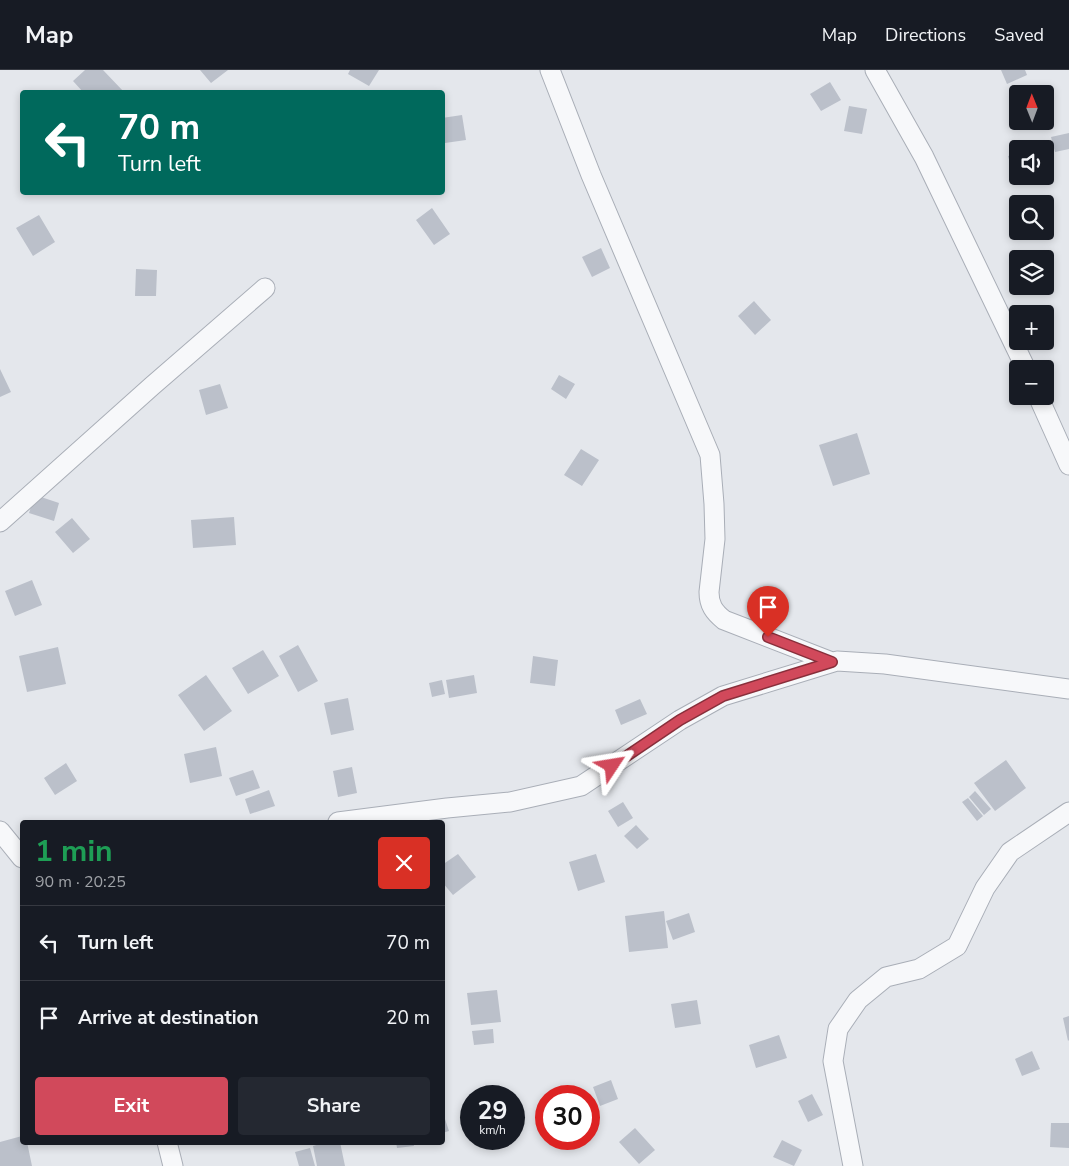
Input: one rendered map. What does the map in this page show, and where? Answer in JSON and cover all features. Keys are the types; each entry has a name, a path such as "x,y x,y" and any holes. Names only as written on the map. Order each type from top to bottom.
{"street":[{"path":"550,70 591,175 710,455 715,531 709,592 712,608 724,620 832,662"},
{"path":"875,70 924,157 1022,360"},
{"path":"0,522 265,288"},
{"path":"1042,405 1069,465"},
{"path":"354,820 510,802 581,786 680,720 723,696 837,661 885,664 1069,689"},
{"path":"853,1166 833,1061 838,1029 858,1000 886,977 919,969 957,946 985,888 1010,852 1069,812"},
{"path":"0,831 20,856"},
{"path":"167,1145 173,1166"}],"building":[{"path":"85,70 103,70 122,90 81,90 73,81"},
{"path":"200,70 228,70 211,83"},
{"path":"350,70 379,70 369,86 348,74"},
{"path":"1001,70 1025,70 1027,75 1007,84"},
{"path":"830,82 841,100 821,111 810,94"},
{"path":"849,106 867,109 862,134 844,131"},
{"path":"462,115 466,140 445,143 445,118"},
{"path":"1069,133 1069,149 1055,152 1054,140 1052,140 1051,137"},
{"path":"432,208 450,234 434,245 416,220"},
{"path":"39,215 55,242 33,256 16,228"},
{"path":"601,248 610,268 592,277 582,257"},
{"path":"136,269 157,270 156,296 135,296"},
{"path":"754,301 771,320 755,335 738,316"},
{"path":"0,369 11,392 0,397"},
{"path":"559,375 575,384 566,399 551,389"},
{"path":"220,384 228,408 206,415 199,390"},
{"path":"857,433 870,474 833,486 819,445"},
{"path":"581,449 599,460 582,486 564,475"},
{"path":"35,495 59,503 54,521 29,513"},
{"path":"234,517 236,545 193,548 191,520"},
{"path":"72,518 90,539 73,553 55,532"},
{"path":"32,580 42,605 15,616 5,591"},
{"path":"298,645 318,681 298,692 279,656"},
{"path":"58,647 66,684 27,692 19,656"},
{"path":"263,650 279,676 248,694 232,668"},
{"path":"533,656 558,660 555,686 530,683"},
{"path":"206,675 232,711 204,731 178,695"},
{"path":"474,675 477,693 449,698 446,680"},
{"path":"442,680 445,694 432,697 429,683"},
{"path":"348,698 354,730 331,735 324,703"},
{"path":"640,699 647,714 621,725 615,710"},
{"path":"216,747 222,776 190,783 184,754"},
{"path":"1006,760 1026,788 995,811 974,783"},
{"path":"66,763 77,781 55,795 44,778"},
{"path":"352,767 357,793 338,797 333,771"},
{"path":"253,770 260,788 236,796 229,778"},
{"path":"269,790 275,806 250,814 245,799"},
{"path":"975,791 991,809 984,815 969,797"},
{"path":"968,798 983,816 977,821 962,802"},
{"path":"623,802 633,818 618,827 608,811"},
{"path":"636,825 649,839 637,849 624,836"},
{"path":"458,854 476,877 453,895 445,886 445,863"},
{"path":"596,854 605,882 578,891 569,862"},
{"path":"664,911 668,948 629,952 625,916"},
{"path":"689,913 695,932 673,940 666,921"},
{"path":"497,990 501,1022 471,1025 467,993"},
{"path":"697,1000 701,1024 675,1028 671,1004"},
{"path":"1069,1016 1069,1040 1068,1041 1063,1018"},
{"path":"493,1029 494,1043 474,1045 472,1031"},
{"path":"779,1035 787,1058 756,1068 749,1045"},
{"path":"1032,1051 1040,1069 1022,1076 1015,1059"},
{"path":"611,1080 618,1099 600,1106 600,1085 598,1085"},
{"path":"812,1094 823,1115 808,1122 798,1101"},
{"path":"445,1119 449,1131 445,1132"},
{"path":"1051,1123 1069,1123 1069,1148 1050,1147"},
{"path":"635,1128 655,1150 639,1164 619,1142"},
{"path":"20,1137 20,1145 28,1145 32,1166 0,1166 0,1142"},
{"path":"782,1140 802,1150 794,1166 773,1157"},
{"path":"341,1145 345,1166 317,1166 313,1146"},
{"path":"396,1145 414,1146 397,1148"},
{"path":"310,1148 315,1166 299,1166 295,1152"}],"route":[{"path":"612,766 680,720 723,696 832,662 768,637"}]}
